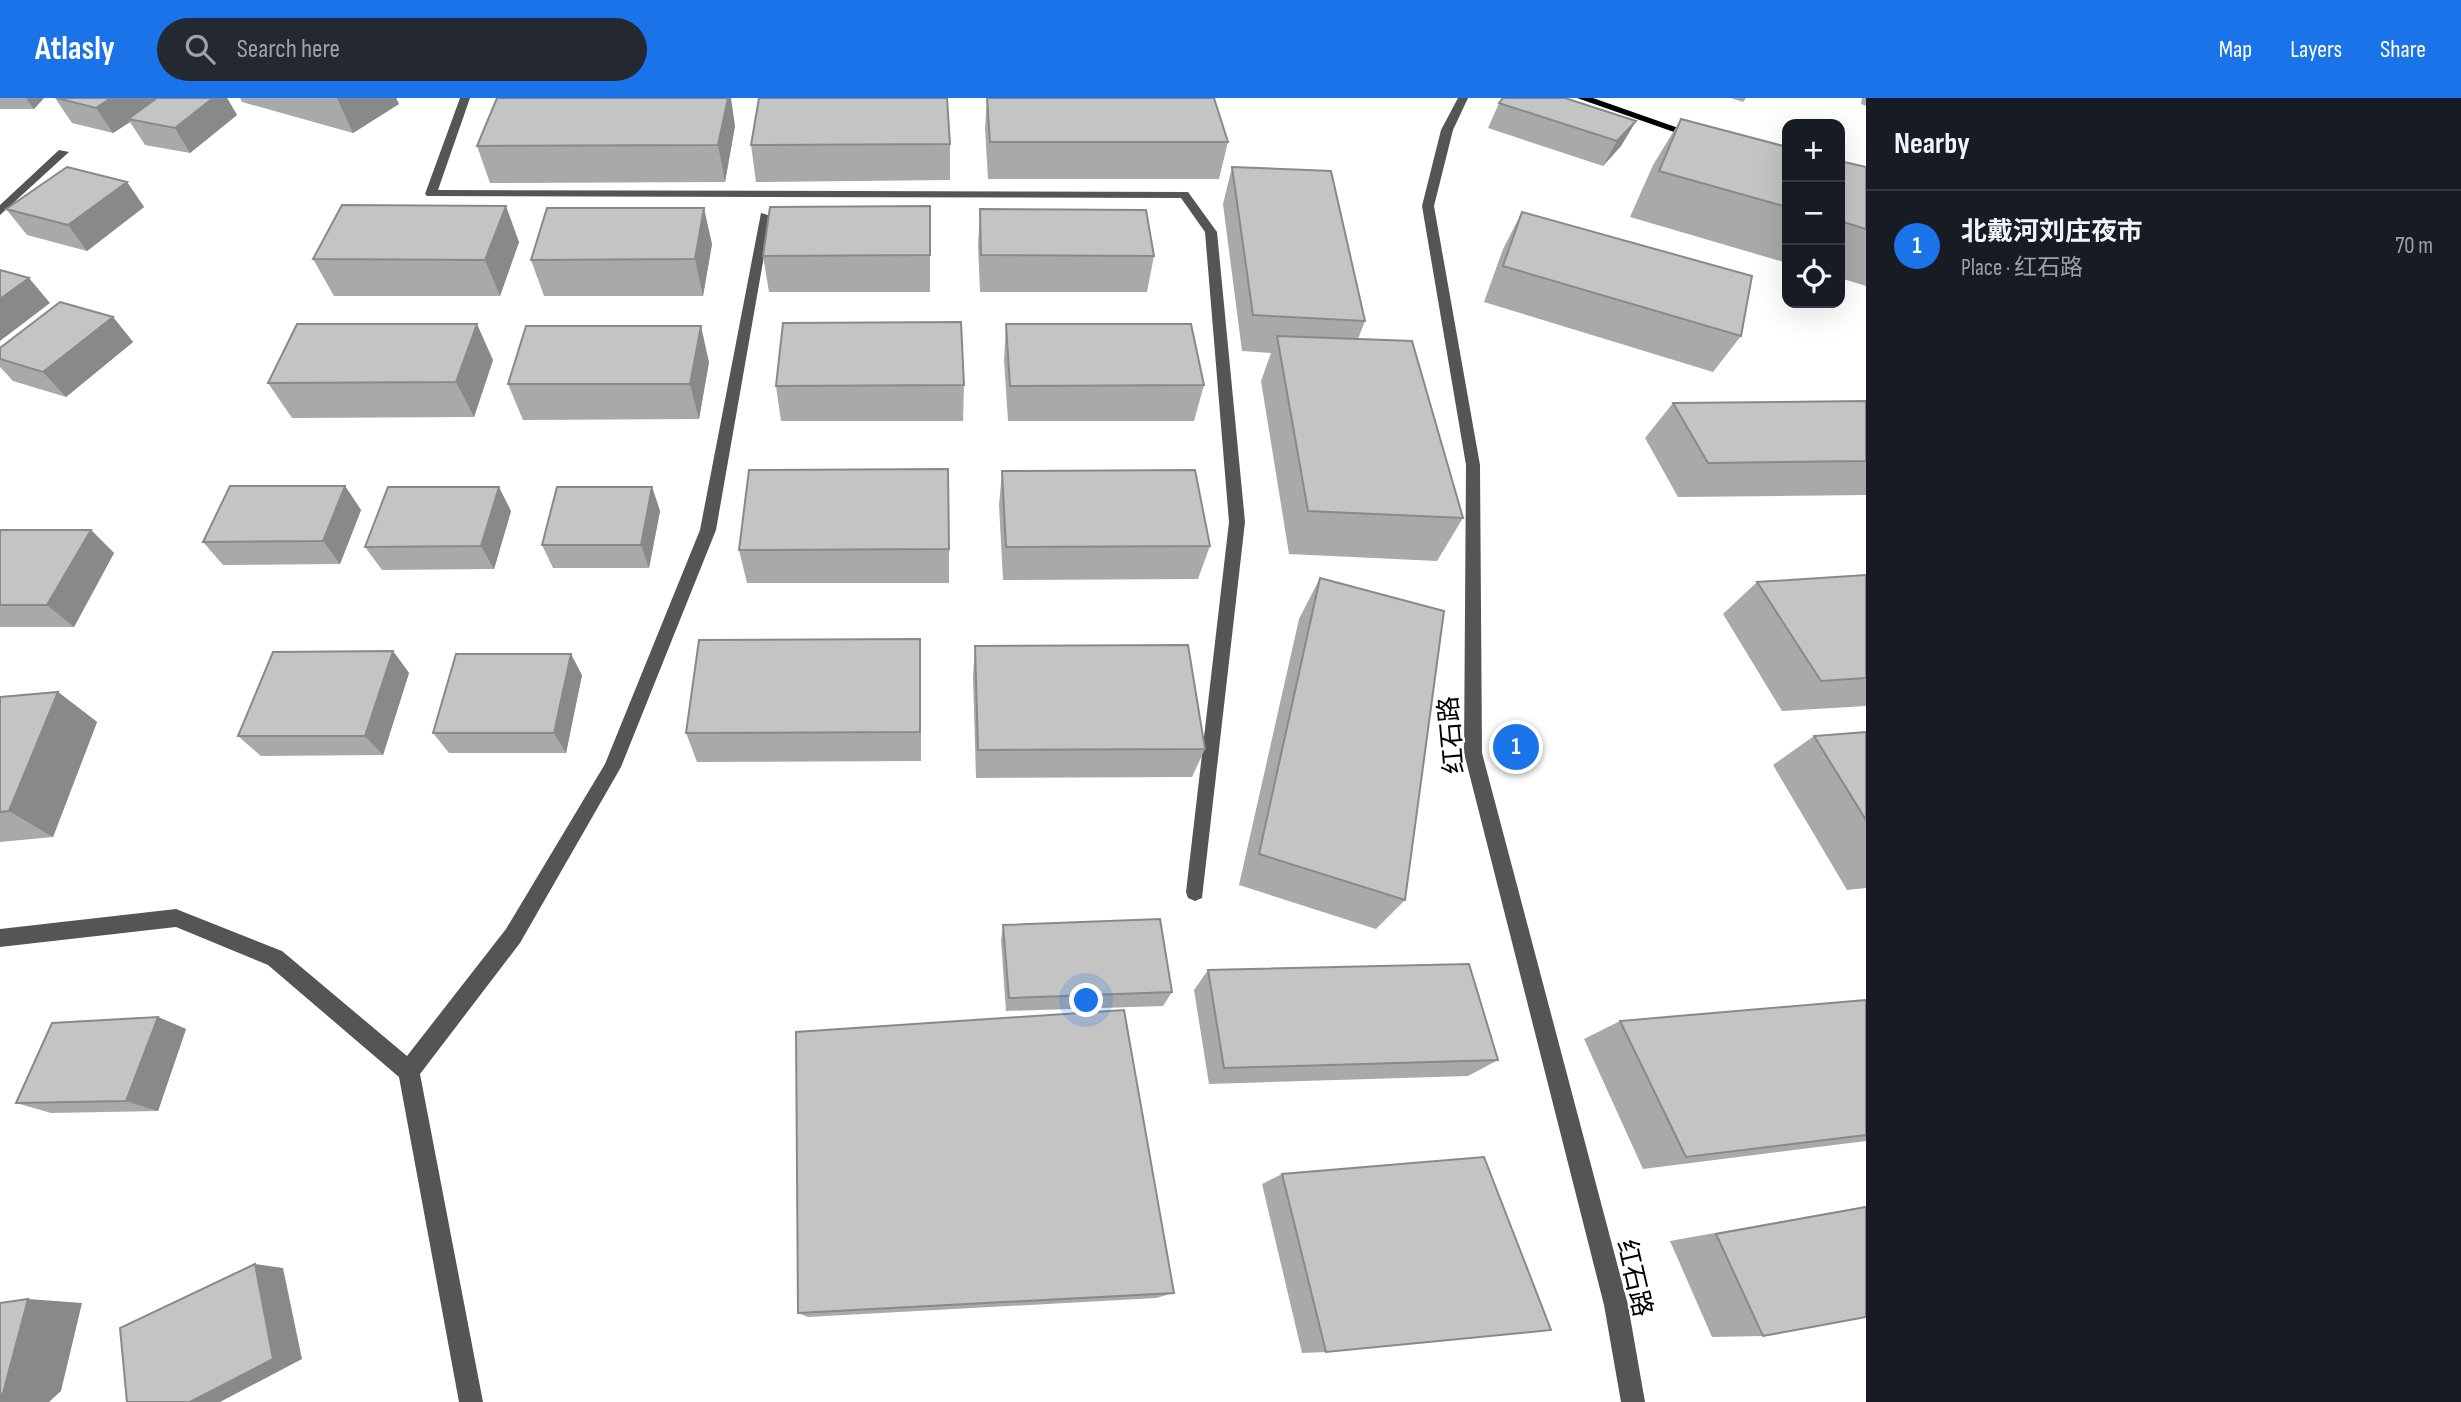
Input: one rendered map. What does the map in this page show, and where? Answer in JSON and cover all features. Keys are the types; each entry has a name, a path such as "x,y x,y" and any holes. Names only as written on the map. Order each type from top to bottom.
{"main road":[{"path":"1582,98 1710,141"}],"street":[{"path":"465,98 432,194 1184,194 1211,232 1237,522 1195,892"},
{"name":"红石路","path":"1463,98 1447,130 1428,206 1473,465 1473,753 1616,1306 1633,1402"},
{"path":"0,211 62,152"},
{"path":"409,1072 513,936 612,767 708,530 765,216"},
{"path":"0,938 176,918 275,958 409,1072 471,1402"}],"building":[{"path":"57,98 111,98 96,108"},
{"path":"157,98 213,98 175,128 128,119"},
{"path":"497,98 728,98 718,145 477,146"},
{"path":"759,98 947,98 950,144 751,145"},
{"path":"987,98 1214,98 1228,142 990,142"},
{"path":"1503,98 1565,98 1636,121 1617,141 1499,103"},
{"path":"1681,119 1782,146 1782,206 1659,171"},
{"path":"1845,162 1866,167 1866,229 1845,223"},
{"path":"67,167 127,182 68,225 6,209"},
{"path":"1232,167 1331,171 1365,321 1253,315"},
{"path":"342,205 506,206 485,260 313,259"},
{"path":"930,206 930,255 763,256 770,207"},
{"path":"547,208 704,208 695,259 531,260"},
{"path":"980,209 1146,210 1154,256 981,255"},
{"path":"1522,212 1752,276 1741,336 1503,266"},
{"path":"0,270 29,278 0,299"},
{"path":"60,302 113,317 43,372 0,359 0,348"},
{"path":"961,322 964,385 776,386 783,323"},
{"path":"297,324 477,324 456,382 268,383"},
{"path":"1006,324 1191,324 1204,385 1010,386"},
{"path":"526,326 701,326 690,384 508,384"},
{"path":"1277,336 1412,341 1463,518 1308,511"},
{"path":"1866,401 1866,461 1708,463 1673,403"},
{"path":"948,469 949,549 739,550 749,470"},
{"path":"1195,470 1210,546 1006,547 1002,471"},
{"path":"230,486 345,486 323,541 203,542"},
{"path":"388,487 499,487 481,546 365,547"},
{"path":"557,487 652,487 641,545 542,545"},
{"path":"1,530 91,530 47,605 0,605"},
{"path":"1866,575 1866,678 1821,681 1757,582"},
{"path":"1320,578 1444,611 1405,900 1259,854"},
{"path":"920,639 920,732 686,733 699,640"},
{"path":"1188,645 1205,749 978,750 975,646"},
{"path":"393,651 365,736 238,736 273,652"},
{"path":"456,654 571,654 554,733 433,733"},
{"path":"58,692 9,811 0,812 0,697"},
{"path":"1866,732 1866,820 1814,736"},
{"path":"1160,919 1172,992 1009,998 1003,925"},
{"path":"1469,964 1498,1060 1224,1068 1208,970"},
{"path":"1866,1000 1866,1135 1686,1157 1620,1021"},
{"path":"1124,1010 1174,1293 798,1313 796,1032"},
{"path":"158,1017 126,1101 16,1103 52,1023"},
{"path":"1484,1157 1551,1330 1326,1352 1282,1174"},
{"path":"1866,1207 1866,1317 1763,1336 1716,1234"},
{"path":"255,1264 273,1359 190,1402 127,1402 120,1328"},
{"path":"28,1299 3,1393 0,1396 0,1303"}],"place":[{"name":"北戴河刘庄夜市","path":"1516,747"}]}
